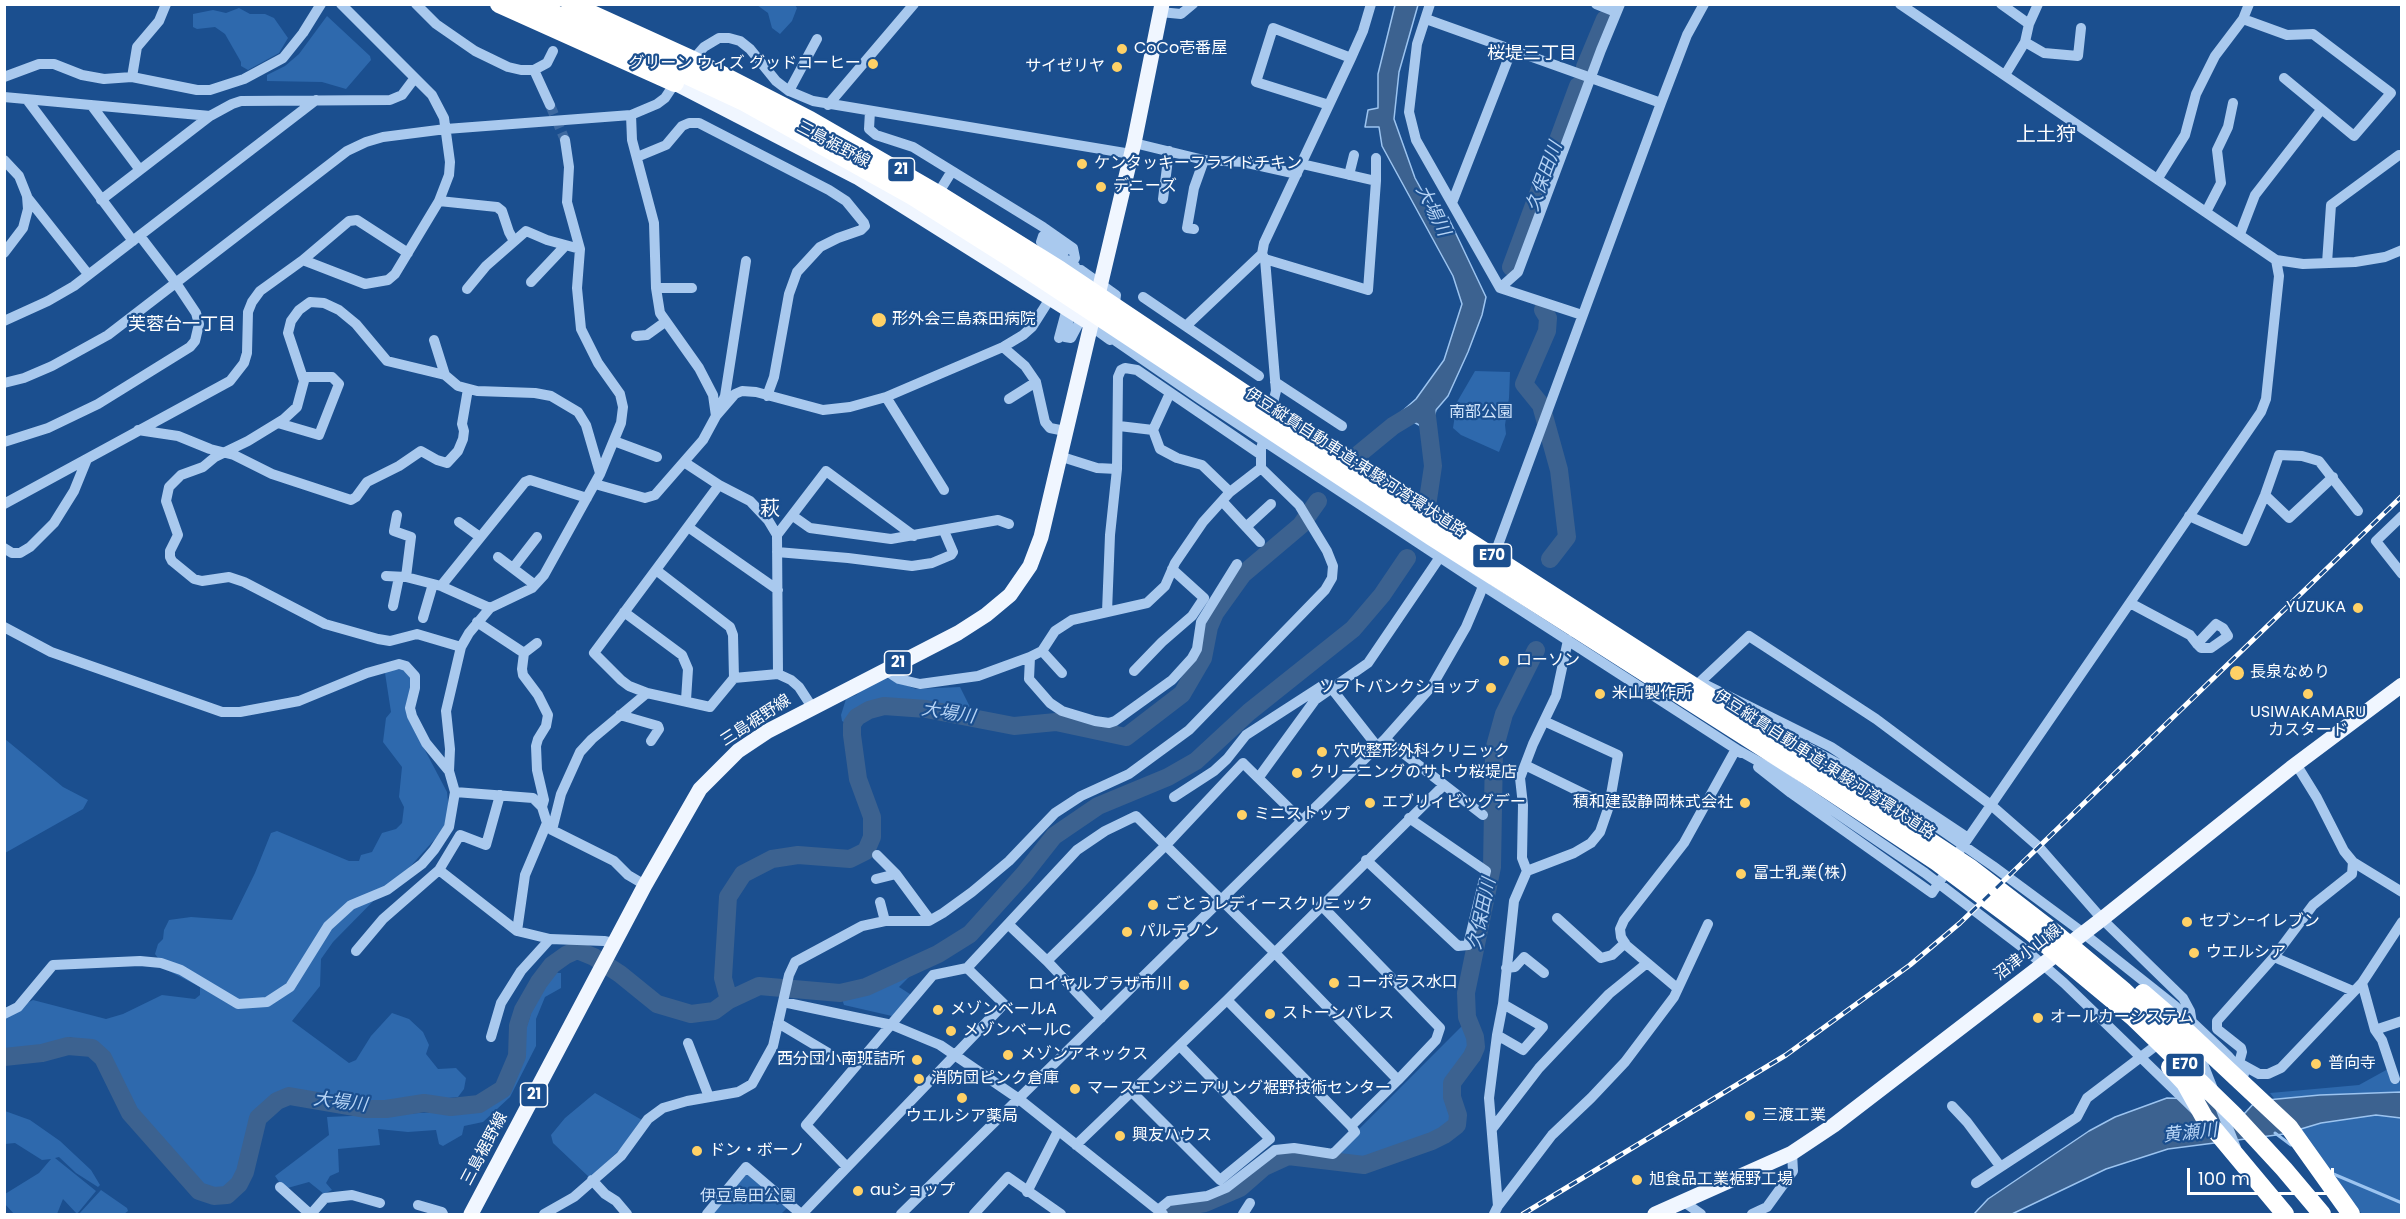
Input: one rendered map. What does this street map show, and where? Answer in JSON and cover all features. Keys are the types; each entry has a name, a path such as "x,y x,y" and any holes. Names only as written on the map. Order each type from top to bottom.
{"highway":[{"path":"499,4 677,80"},
{"name":"伊豆縦貫自動車道;東駿河湾環状道路","path":"534,4 742,101 912,196 1010,258 1422,531 1807,776 1937,862 2031,933 2133,1017 2186,1067 2284,1169 2322,1215"},
{"name":"伊豆縦貫自動車道;東駿河湾環状道路","path":"570,4 810,120 938,194 1060,270 1372,479 1897,818 2004,894 2124,991 2176,1040 2282,1151 2334,1215"},
{"path":"580,4 677,80"},
{"path":"595,4 694,58"},
{"path":"1897,818 2004,888 2133,985 2179,1024 2289,1127 2351,1215"},
{"path":"2031,933 2145,1040 2185,1083 2204,1117 2285,1215"}],"main road":[{"name":"三島裾野線","path":"471,1215 645,885 690,804 713,774 754,739 958,633 998,607 1010,595 1030,566 1037,552 1065,431 1086,321 1097,300 1161,8"},
{"name":"三島裾野線","path":"694,58 811,118 939,192 1097,300"},
{"name":"三島裾野線","path":"677,80 857,177 1086,321"},
{"name":"沼津小山線","path":"1655,1215 1792,1153 1834,1125 2102,919 2296,764 2402,685"}],"street":[{"path":"132,77 137,46 159,21 166,4"},
{"path":"4,77 39,64 54,64 82,75 104,79 132,77 197,90 210,90 244,79 283,58 303,33 321,4"},
{"path":"303,261 365,284 376,284 388,280 395,274 408,253 438,201 449,176 450,162 446,129 432,95 341,4"},
{"path":"416,4 436,24 491,60 521,70 534,70 547,63 553,51"},
{"path":"828,105 914,4"},
{"path":"1161,8 1181,14 1193,4"},
{"path":"544,1215 574,1197 621,1156 648,1119 663,1108 738,1092 752,1084 773,1046 789,975 795,962 862,926 885,921 930,920 972,892 996,872 1055,813 1081,796 1129,774 1189,730 1325,590 1332,578 1333,566 1315,530 1299,505 1261,468 1260,454 1270,416 1275,382 1264,243 1352,58 1364,31 1371,4"},
{"path":"1430,4 1417,44 1409,112 1416,140 1500,288 1582,315"},
{"path":"1500,288 1518,273 1618,8 1596,4"},
{"path":"901,1215 1380,742 1432,686 1466,627 1660,103 1687,35 1704,4"},
{"path":"1900,4 2276,260 2303,264 2385,258 2402,250"},
{"path":"2001,4 2029,24"},
{"path":"2005,75 2025,42 2029,24 2038,4"},
{"path":"2158,178 2185,135 2196,94 2215,56 2243,19 2249,4"},
{"path":"1426,19 1660,103"},
{"path":"2243,19 2287,35 2313,33 2391,93 2354,136 2284,78"},
{"path":"1329,105 1256,82 1274,28 1352,58"},
{"path":"2025,42 2044,53 2078,56 2081,28"},
{"path":"4,382 24,378 108,335 347,151 383,137 446,129 631,115 665,98 704,46 718,38 740,41 750,49 776,81 789,91 828,105 1132,148 1168,151 1204,160 1243,162 1349,175 1376,181"},
{"path":"789,91 817,39"},
{"path":"1452,203 1512,49"},
{"path":"534,70 550,105"},
{"path":"101,200 210,116 232,104 241,101 390,100 402,95 414,79"},
{"path":"4,97 210,116"},
{"path":"4,321 74,286 316,100"},
{"path":"4,442 48,428 98,404 190,347 199,333 196,313 176,283 101,200 28,101"},
{"path":"2206,212 2221,183 2217,150 2228,127 2233,104"},
{"path":"92,106 140,170"},
{"path":"2240,234 2255,195 2321,110"},
{"path":"870,111 869,129 876,135 913,147 1043,226 1073,248 1075,258 1064,278"},
{"path":"631,115 632,140 654,223 656,288 660,313 699,368 713,395 716,416"},
{"path":"636,157 666,145 682,126 699,123 829,190 846,201 864,223 865,226 861,231 838,238 820,247 797,272 789,294 774,377 767,396"},
{"path":"4,1014 18,1007 53,965 161,963 181,970 238,1004 267,1002 290,987 328,926 351,904 387,890 422,864 434,850 447,829 453,812 455,792 449,771 450,749 446,711 461,646 477,622 490,608 535,585 544,576 598,479 621,423 623,407 620,394 598,363 581,328 577,288 580,249 567,202 568,167 565,140"},
{"path":"1163,199 1168,151"},
{"path":"2327,262 2331,205 2399,154"},
{"path":"1349,175 1354,155"},
{"path":"1264,256 1368,290 1377,158"},
{"path":"4,160 19,176 27,196 88,274"},
{"path":"1194,229 1187,228 1194,188 1204,160"},
{"path":"939,192 952,171"},
{"path":"4,253 23,228 28,209 27,196"},
{"path":"438,201 465,202 500,208 508,232 514,241"},
{"path":"4,504 230,381 236,375 247,353 248,312 260,291 303,261 349,221 357,220 408,253"},
{"path":"467,290 486,266 526,231 565,246 580,249"},
{"path":"1071,254 1043,236 1041,242 1081,270 1116,295 1113,344 1086,321 1081,270"},
{"path":"531,282 565,246"},
{"path":"1187,325 1264,256"},
{"path":"1736,749 1791,793 1932,893 2261,412 2265,399 2279,276 2276,260"},
{"path":"461,646 423,634 390,640 325,624 244,582 229,577 202,581 194,579 172,561 170,551 178,535 166,507 169,487 181,475 203,467 221,453 240,446 278,423 297,407 301,397 303,377 288,333 291,321 299,310 310,302 324,303 339,310 356,324 387,361 445,375 458,386 468,389 535,393 551,396 565,403 578,412 586,426 598,479 624,494 645,498 655,495 665,487 703,440 724,396 746,261"},
{"path":"656,288 692,288"},
{"path":"716,416 735,394 742,391 823,410 850,407 886,397 1003,347 1023,335 1032,327 1051,297"},
{"path":"1143,297 1259,376"},
{"path":"1097,300 1320,452 1625,650 1842,766 1908,807 1993,866 2175,1006 2229,1057 2289,1127"},
{"path":"1059,338 1066,312 1070,313 1065,337 1071,338 1086,321"},
{"path":"1150,338 1174,319"},
{"path":"1086,321 1482,585 1736,749 1772,769 1925,873 2026,950 2090,1007 2189,1106 2204,1117"},
{"path":"636,336 647,335 665,322"},
{"path":"434,340 445,375"},
{"path":"1003,347 1025,366 1036,382 1045,422 1050,428 1065,431"},
{"path":"1204,374 1221,351"},
{"path":"1107,612 1110,535 1118,470 1118,377 1121,370 1125,368 1137,370 1260,454"},
{"path":"278,423 319,435 339,384 332,377 303,377"},
{"path":"1009,399 1036,382"},
{"path":"1275,382 1341,426"},
{"path":"137,430 178,436 221,453 234,455 280,477 346,500 354,500 367,482 399,466 421,451 447,463 458,451 463,439 462,424 468,389"},
{"path":"1170,393 1153,430 1160,449 1177,458 1202,465 1230,492"},
{"path":"886,397 944,490"},
{"path":"1217,426 1225,415"},
{"path":"1119,426 1153,430"},
{"path":"614,441 657,457"},
{"path":"2189,516 2245,542 2279,455 2302,456 2319,461 2358,511"},
{"path":"1059,456 1097,468 1118,470"},
{"path":"4,548 12,553 20,553 30,547 54,523 74,491 87,459"},
{"path":"684,462 719,485 750,501 768,520 777,535 778,674"},
{"path":"885,670 899,679 920,684 978,676 1042,651 1062,625 1072,620 1147,603 1165,586 1172,569 1203,522 1230,492 1261,468"},
{"path":"777,535 826,471 914,536"},
{"path":"2265,495 2289,518 2333,477"},
{"path":"423,618 437,585 527,481 587,498"},
{"path":"656,570 730,627 733,635 734,678 710,707 647,693 629,686 594,653 719,485"},
{"path":"1222,501 1260,543"},
{"path":"1246,527 1271,504"},
{"path":"393,606 411,537 394,531 397,515"},
{"path":"793,516 810,528 891,539 998,520 1009,524"},
{"path":"2402,516 2376,541 2402,574"},
{"path":"459,522 480,537"},
{"path":"688,527 778,590"},
{"path":"777,552 912,566 932,563 951,555 944,531"},
{"path":"513,568 537,537"},
{"path":"498,556 535,585"},
{"path":"1259,777 1315,700 1368,663 1440,557"},
{"path":"1030,657 1029,679 1050,703 1062,711 1109,723 1180,672 1197,649 1200,622 1237,564"},
{"path":"1134,671 1192,616 1204,598 1172,569"},
{"path":"386,576 437,585 490,608"},
{"path":"2130,603 2190,635 2197,644"},
{"path":"624,612 682,655 688,669 686,700"},
{"path":"337,618 348,624 347,629"},
{"path":"477,622 524,652"},
{"path":"4,627 51,652 222,712 240,712 299,701 366,673 399,664 406,666 416,676 410,711 416,726 426,743 449,771"},
{"path":"1700,682 1749,636 1876,719 1991,805 2038,847 2102,919 2183,998 2190,1011 2196,1044 2240,1161 2276,1215"},
{"path":"1496,1210 1489,1098 1503,1004 1514,902 1527,871 1522,858 1523,805 1520,778 1556,696 1568,640"},
{"path":"524,652 537,643"},
{"path":"1042,651 1062,673"},
{"path":"524,652 523,675 538,695 548,715 546,726 536,746 537,770 544,800 542,807"},
{"path":"1664,672 1700,682 1832,747 1968,838"},
{"path":"734,678 778,674 799,687 813,707"},
{"path":"1174,797 1214,771 1246,735 1325,684 1380,742 1444,784 1483,815"},
{"path":"517,932 525,875 580,753 647,693"},
{"path":"620,715 658,726 659,729 651,741"},
{"path":"1527,871 1574,853 1591,843 1600,832 1609,806 1618,754 1544,721"},
{"path":"1756,781 1792,722"},
{"path":"1677,988 1625,943 1620,929 1624,920 1684,843 1736,749"},
{"path":"1047,961 1165,846 1243,763 1300,819"},
{"path":"2296,764 2317,798 2343,851 2353,862 2402,892"},
{"path":"1525,765 1609,806"},
{"path":"1076,1145 1227,1000 1444,784"},
{"path":"455,792 533,798 542,807 549,826 614,861 628,875 645,885"},
{"path":"447,829 486,845 500,795"},
{"path":"847,1167 806,1125 933,975 967,968 1077,850 1105,831 1136,816 1274,952 1398,1080"},
{"path":"1366,860 1458,946 1468,945 1486,872 1409,818"},
{"path":"356,951 383,919 439,870 460,835"},
{"path":"877,855 896,874 930,920"},
{"path":"2239,1063 2241,1048 2217,1029 2217,1021 2274,957 2313,905 2352,874 2353,862"},
{"path":"439,870 517,932 550,939 604,940 613,945"},
{"path":"876,879 896,874"},
{"path":"880,902 885,921"},
{"path":"1321,905 1440,1028 1436,1040 1351,1126"},
{"path":"1557,918 1601,958 1612,955 1625,943"},
{"path":"2196,1044 2214,1043 2239,1063 2259,1074 2268,1074 2281,1068 2362,983 2402,922"},
{"path":"1008,924 1101,1018"},
{"path":"1496,1210 1552,1135 1625,1062 1674,997 1708,924"},
{"path":"491,1037 501,1003 521,971 550,939"},
{"path":"1506,968 1515,967 1524,957 1544,973"},
{"path":"2274,957 2353,991"},
{"path":"1492,1129 1539,1068 1609,994 1647,963"},
{"path":"707,1215 746,1167 802,1215 1004,1004 967,968"},
{"path":"2362,983 2375,1030 2382,1040 2395,1079"},
{"path":"783,1002 892,1025 940,1045 1019,1099 1160,1212 1169,1201 1207,1196 1275,1149 1294,1148 1333,1154 1355,1132 1227,1000"},
{"path":"1497,1035 1523,1050 1543,1027 1503,1004"},
{"path":"1976,1183 2077,1117 2087,1098 2190,1019"},
{"path":"2375,1030 2402,1021"},
{"path":"778,1023 830,1054"},
{"path":"688,1044 709,1097"},
{"path":"1180,1046 1270,1139 1223,1184"},
{"path":"1131,1091 1223,1184"},
{"path":"1952,1106 2000,1166"},
{"path":"1027,1192 1058,1131"},
{"path":"1752,1215 1767,1208 1794,1172 1792,1153"},
{"path":"974,1215 1008,1177 1061,1215"},
{"path":"592,1180 605,1194 616,1201 627,1215"},
{"path":"280,1187 308,1214 325,1198 352,1195 380,1203"},
{"path":"1684,1202 1701,1215"},
{"path":"1243,1215 1250,1203"},
{"path":"418,1205 442,1212 443,1215"}],"green space":[{"path":"757,5 795,5 797,8 792,21 780,34 772,28 768,13"},
{"path":"239,8 250,14 265,14 274,18 288,38 279,53 248,70 241,66 225,34 215,27 197,29 193,27 193,14 213,10 226,13"},
{"path":"327,16 370,56 371,60 346,89 322,82 267,81 267,75 285,66 299,54"},
{"name":"南部公園","path":"1475,371 1510,372 1506,434 1499,452 1461,435 1453,428 1457,402"},
{"path":"389,669 405,670 412,680 407,716 447,792 449,810 444,829 408,869 393,881 333,942 321,959 320,986 292,1021 349,1063 356,1060 371,1036 392,1013 409,1019 423,1032 429,1045 426,1054 438,1069 456,1068 466,1078 464,1089 458,1097 378,1105 298,1094 274,1097 257,1113 255,1130 243,1169 230,1187 218,1190 201,1187 151,1129 128,1096 101,1049 70,1037 5,1061 5,1014 33,1000 106,1019 123,1014 162,995 195,999 200,995 200,987 167,970 155,954 158,944 163,939 164,930 169,920 191,917 232,920 271,833 277,831 349,861 359,861 361,855 372,852 382,833 396,829 402,823 404,807 399,797 402,767 383,742 386,718 391,712 385,673"},
{"path":"887,678 916,689 960,687 971,709 964,712 889,701 867,707 852,717 847,724 842,721 841,715 846,699"},
{"path":"5,739 63,787 88,800 83,809 5,853"},
{"path":"920,966 899,987 913,996 892,1016 844,1005 842,999"},
{"path":"553,973 561,973 561,988 545,997 536,1019 536,1046 510,1097 483,1122 464,1126 462,1135 443,1146 439,1144 436,1130 408,1132 378,1129 380,1145 338,1149 339,1172 330,1176 326,1183 332,1190 324,1194 309,1182 284,1189 275,1176 329,1135 327,1117 467,1111 476,1107 489,1106 506,1075 529,1020 535,998 545,980"},
{"path":"1466,1022 1472,1042 1469,1052 1456,1067 1447,1087 1446,1100 1453,1117 1450,1124 1442,1130 1361,1160 1339,1156 1359,1129"},
{"path":"2388,1069 2389,1077 2401,1083 2401,1214 2362,1214 2270,1093 2359,1085"},
{"path":"595,1093 642,1120 630,1140 590,1178 553,1143 551,1135 565,1118"},
{"path":"5,1111 30,1120 60,1141 91,1170 100,1185 98,1187 76,1173 59,1157 55,1158 96,1191 77,1214 63,1199 57,1214 14,1214 5,1204 5,1194 39,1173 51,1159 42,1160 15,1143 5,1144"},
{"name":"伊豆島田公園","path":"749,1174 788,1207 781,1214 711,1214 744,1175"},
{"path":"101,1190 128,1211 124,1214 79,1214"}],"water":[{"path":"1395,5 1418,5 1399,72 1394,119 1415,178 1432,209 1448,217 1486,297 1468,352 1448,396 1436,410 1430,431 1399,414 1416,399 1444,360 1462,304 1453,276 1382,146 1379,127 1365,127 1368,110 1378,108 1378,74"},
{"name":"黄瀬川","path":"2401,1092 2401,1118 2376,1115 2321,1123 2284,1134 2168,1149 2106,1169 2012,1214 1974,1214 1988,1199 2089,1131 2115,1117 2167,1098 2228,1100 2230,1121 2245,1113 2256,1101 2320,1095"}],"waterway":[{"name":"久保田川","path":"1585,67 1605,19"},
{"name":"久保田川","path":"1511,267 1578,86"},
{"name":"久保田川","path":"1543,310 1548,318 1547,331 1524,384 1541,405 1559,470 1567,537 1550,559"},
{"name":"大場川","path":"1348,463 1393,426 1426,406"},
{"name":"大場川","path":"1426,408 1433,466 1426,513"},
{"name":"大場川","path":"729,1000 723,978 728,897 743,874 772,859 798,855 850,859 866,851 872,837 872,817 858,779 852,735 852,724 857,717 869,710 884,706 926,709 1014,726 1056,722 1126,737 1182,694 1203,658 1209,627 1215,613 1243,574 1301,525 1318,501"},
{"name":"大場川","path":"4,1057 42,1053 68,1046 92,1048 103,1058 130,1113 199,1191 214,1196 227,1195 239,1184 245,1172 258,1118 277,1101 289,1096 365,1109 386,1109 424,1103 451,1107 479,1104 503,1089 517,1056 518,1026 523,1010 552,965 577,950 594,957 620,974 657,1004 691,1014 714,1011 729,1000 759,986 840,993 866,987 938,954 970,934 1024,874 1054,836 1098,806 1168,777 1196,761 1249,712 1353,629 1382,595 1407,558"},
{"name":"久保田川","path":"1174,1208 1205,1203 1240,1188 1264,1167 1288,1156 1364,1165 1432,1141 1457,1125 1458,1115 1452,1097 1452,1083 1476,1047 1475,1037 1467,1017 1466,993 1492,867 1494,750 1504,714 1536,650"},
{"path":"2275,1133 2291,1145"},
{"path":"2331,1173 2402,1203"}],"tunnel":[{"path":"550,105 565,140"}],"railway":[{"path":"1523,1214 1786,1055 1910,965 1960,923 2402,496"}],"place":[{"name":"CoCo壱番屋","path":"1122,49"},
{"name":"グリーン ウィズ グッドコーヒー","path":"873,64"},
{"name":"サイゼリヤ","path":"1117,67"},
{"name":"ケンタッキーフライドチキン","path":"1082,164"},
{"name":"デニーズ","path":"1101,187"},
{"name":"形外会三島森田病院","path":"879,320"},
{"name":"YUZUKA","path":"2358,608"},
{"name":"ローソン","path":"1504,661"},
{"name":"長泉なめり","path":"2237,673"},
{"name":"ソフトバンクショップ","path":"1491,688"},
{"name":"米山製作所","path":"1600,694"},
{"name":"USIWAKAMARU カスタード","path":"2308,694"},
{"name":"穴吹整形外科クリニック","path":"1322,752"},
{"name":"クリーニングのサトウ桜堤店","path":"1297,773"},
{"name":"エブリィビッグデー","path":"1370,803"},
{"name":"積和建設静岡株式会社","path":"1745,803"},
{"name":"ミニストップ","path":"1242,815"},
{"name":"冨士乳業(株)","path":"1741,874"},
{"name":"ごとうレディースクリニック","path":"1153,905"},
{"name":"セブン-イレブン","path":"2187,922"},
{"name":"パルテノン","path":"1127,932"},
{"name":"ウエルシア","path":"2194,953"},
{"name":"コーポラス水口","path":"1334,983"},
{"name":"ロイヤルプラザ市川","path":"1184,985"},
{"name":"メゾンベールA","path":"938,1010"},
{"name":"ストーンパレス","path":"1270,1014"},
{"name":"オールカーシステム","path":"2038,1018"},
{"name":"メゾンベールC","path":"951,1031"},
{"name":"メゾンアネックス","path":"1008,1055"},
{"name":"西分団小南班詰所","path":"917,1060"},
{"name":"普向寺","path":"2316,1064"},
{"name":"消防団ピンク倉庫","path":"919,1079"},
{"name":"マースエンジニアリング裾野技術センター","path":"1075,1089"},
{"name":"ウエルシア薬局","path":"962,1098"},
{"name":"三渡工業","path":"1750,1116"},
{"name":"興友ハウス","path":"1120,1136"},
{"name":"ドン・ボーノ","path":"697,1151"},
{"name":"旭食品工業裾野工場","path":"1637,1180"},
{"name":"auショップ","path":"858,1191"}],"district":[{"name":"桜堤三丁目","path":"1532,54"},
{"name":"上土狩","path":"2046,136"},
{"name":"芙蓉台一丁目","path":"182,325"},
{"name":"萩","path":"770,510"}]}
